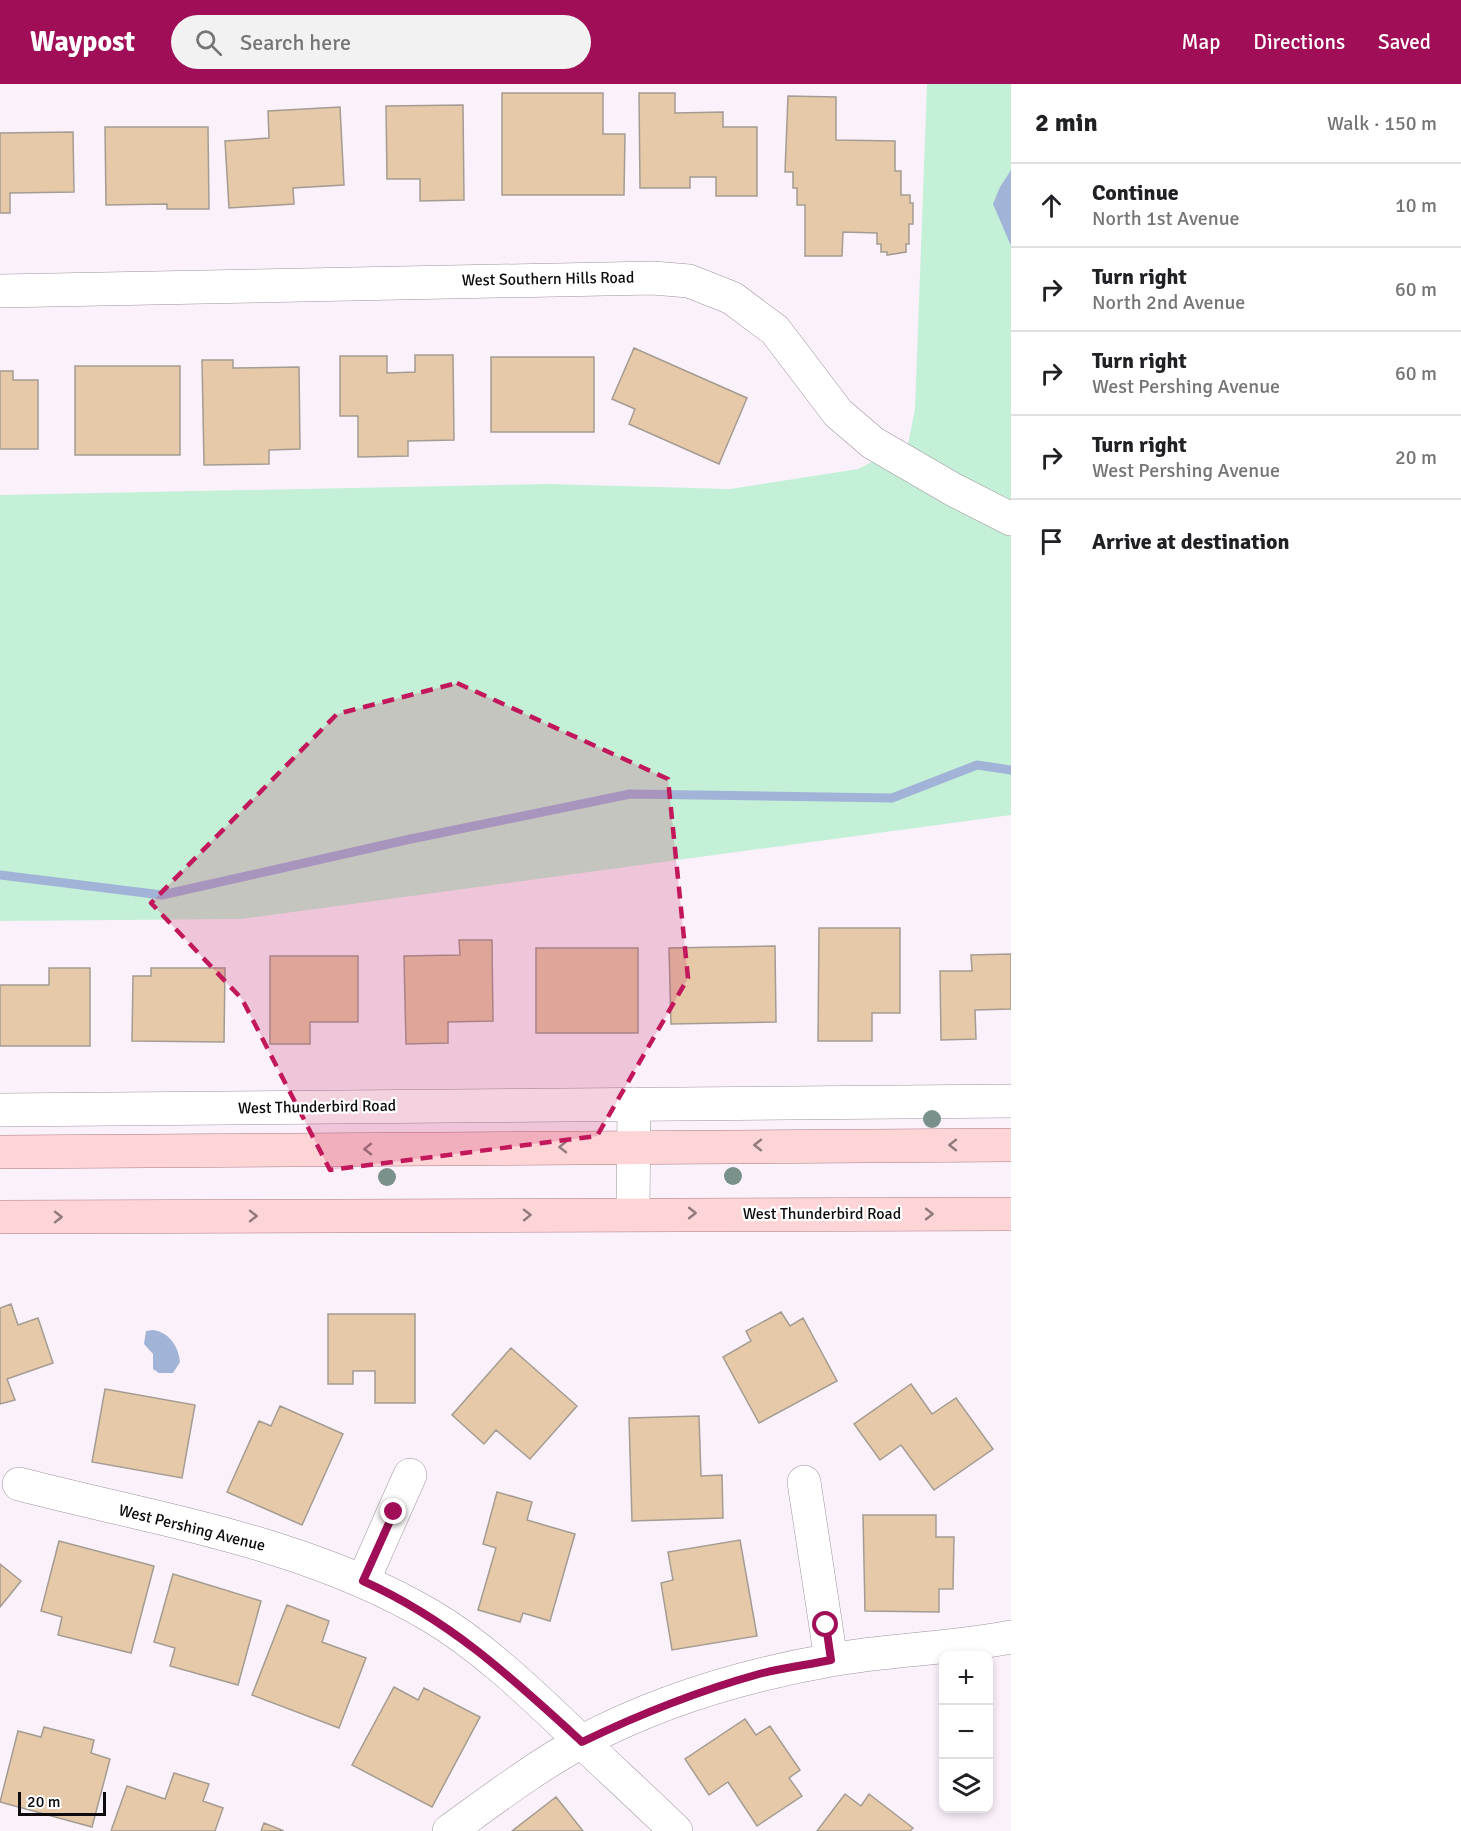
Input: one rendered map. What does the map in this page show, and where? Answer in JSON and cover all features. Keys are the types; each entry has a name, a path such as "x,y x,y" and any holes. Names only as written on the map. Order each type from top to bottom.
{"main road":[{"path":"0,1152 1011,1145"},
{"name":"West Thunderbird Road","path":"0,1217 633,1213 1011,1214"}],"street":[{"name":"West Southern Hills Road","path":"0,291 642,278 689,281 732,298 775,330 838,413 873,443 1011,519"},
{"name":"West Thunderbird Road","path":"0,1110 1011,1101"},
{"path":"633,1213 634,1104"},
{"path":"363,1581 410,1475"},
{"path":"804,1482 831,1660"},
{"name":"West Pershing Avenue","path":"19,1484 255,1543 330,1566 433,1617 516,1680 676,1831"},
{"path":"449,1831 519,1781 582,1742 627,1720 703,1692 759,1674 831,1660 1011,1637"}],"highlighted area":[{"path":"457,683 668,779 688,978 597,1136 330,1170 242,999 151,903 337,714"}],"green space":[{"path":"927,84 1011,84 1011,815 241,919 0,921 0,495 549,484 730,489 858,469 908,444 915,409"}],"water":[{"path":"1011,170 1011,246 993,204"},
{"path":"153,1330 168,1337 178,1351 180,1362 173,1373 159,1373 153,1369 153,1354 144,1344 146,1331"}],"building":[{"path":"502,93 603,93 603,134 625,134 624,195 502,195"},
{"path":"639,93 675,93 675,113 723,112 723,127 757,127 757,196 716,196 716,177 690,177 690,188 640,188"},
{"path":"788,96 836,97 836,140 895,141 895,171 901,171 901,195 910,195 910,203 913,203 913,224 909,224 909,244 906,244 906,252 887,255 887,252 881,252 881,244 877,244 877,233 843,232 842,256 805,256 805,205 797,205 797,188 793,188 793,172 785,172"},
{"path":"463,105 464,200 420,201 420,179 387,179 386,106"},
{"path":"340,107 344,185 293,188 294,204 229,208 225,141 269,138 268,111"},
{"path":"105,127 208,127 209,209 167,209 167,204 106,205"},
{"path":"73,132 74,192 10,193 10,213 0,213 0,133"},
{"path":"634,348 747,398 719,464 629,424 635,409 612,399"},
{"path":"415,355 453,355 454,440 408,441 408,456 358,457 358,416 340,416 340,356 387,356 387,373 415,372"},
{"path":"491,357 594,357 594,432 491,432"},
{"path":"202,360 233,360 233,368 299,367 300,449 269,450 269,464 204,465"},
{"path":"75,366 180,366 180,455 75,455"},
{"path":"0,371 13,371 13,380 38,380 38,449 0,449"},
{"path":"819,928 900,928 900,1013 872,1013 872,1041 818,1041"},
{"path":"459,940 492,940 493,1021 448,1022 448,1043 406,1044 404,956 460,955"},
{"path":"775,946 776,1022 671,1024 669,948"},
{"path":"536,948 638,948 638,1033 536,1033"},
{"path":"1011,954 1011,1009 975,1010 976,1039 941,1040 940,971 972,971 971,955"},
{"path":"270,956 358,956 358,1022 310,1022 310,1044 270,1044"},
{"path":"49,968 90,968 90,1046 0,1046 0,985 49,985"},
{"path":"151,968 225,968 224,1042 132,1041 133,976 151,976"},
{"path":"11,1304 18,1325 38,1318 53,1363 7,1379 15,1400 0,1404 0,1308"},
{"path":"781,1312 790,1326 803,1318 837,1381 759,1423 723,1357 751,1341 746,1331"},
{"path":"328,1314 415,1314 415,1403 375,1403 375,1371 353,1371 353,1384 328,1384"},
{"path":"511,1348 577,1406 530,1459 496,1430 484,1444 452,1415"},
{"path":"911,1384 932,1414 956,1398 993,1449 934,1490 901,1445 880,1460 854,1424"},
{"path":"105,1389 195,1405 182,1478 92,1462"},
{"path":"280,1406 343,1434 302,1525 227,1492 259,1421 271,1426"},
{"path":"699,1416 701,1476 722,1475 723,1518 632,1521 629,1418"},
{"path":"497,1492 532,1502 527,1520 575,1534 550,1621 523,1613 520,1622 478,1610 496,1548 483,1544"},
{"path":"863,1515 936,1515 936,1537 954,1537 953,1589 939,1589 939,1612 865,1611"},
{"path":"740,1540 757,1636 672,1650 661,1583 673,1580 668,1552"},
{"path":"59,1541 154,1566 131,1653 58,1635 62,1617 41,1611"},
{"path":"0,1564 21,1581 0,1607"},
{"path":"173,1574 261,1601 238,1685 170,1666 175,1648 154,1642"},
{"path":"287,1605 329,1621 322,1642 366,1658 339,1728 252,1695"},
{"path":"394,1687 418,1700 424,1688 480,1717 432,1807 352,1765"},
{"path":"745,1719 756,1735 770,1726 800,1770 789,1778 802,1796 757,1826 728,1782 709,1795 685,1759"},
{"path":"44,1727 94,1740 91,1753 110,1759 92,1827 0,1802 18,1731 41,1737"},
{"path":"174,1773 209,1784 203,1801 223,1808 215,1831 111,1831 127,1786 165,1799"},
{"path":"845,1794 861,1806 869,1794 913,1828 910,1831 817,1831"},
{"path":"556,1797 583,1831 512,1831"},
{"path":"264,1823 284,1831 261,1831"}],"waterway":[{"path":"0,875 162,895 406,840 630,794 892,798 977,765 1011,770"}],"route":[{"path":"394,1512 363,1581 433,1617 516,1680 582,1742 627,1720 703,1692 759,1674 831,1660 826,1625"}]}
